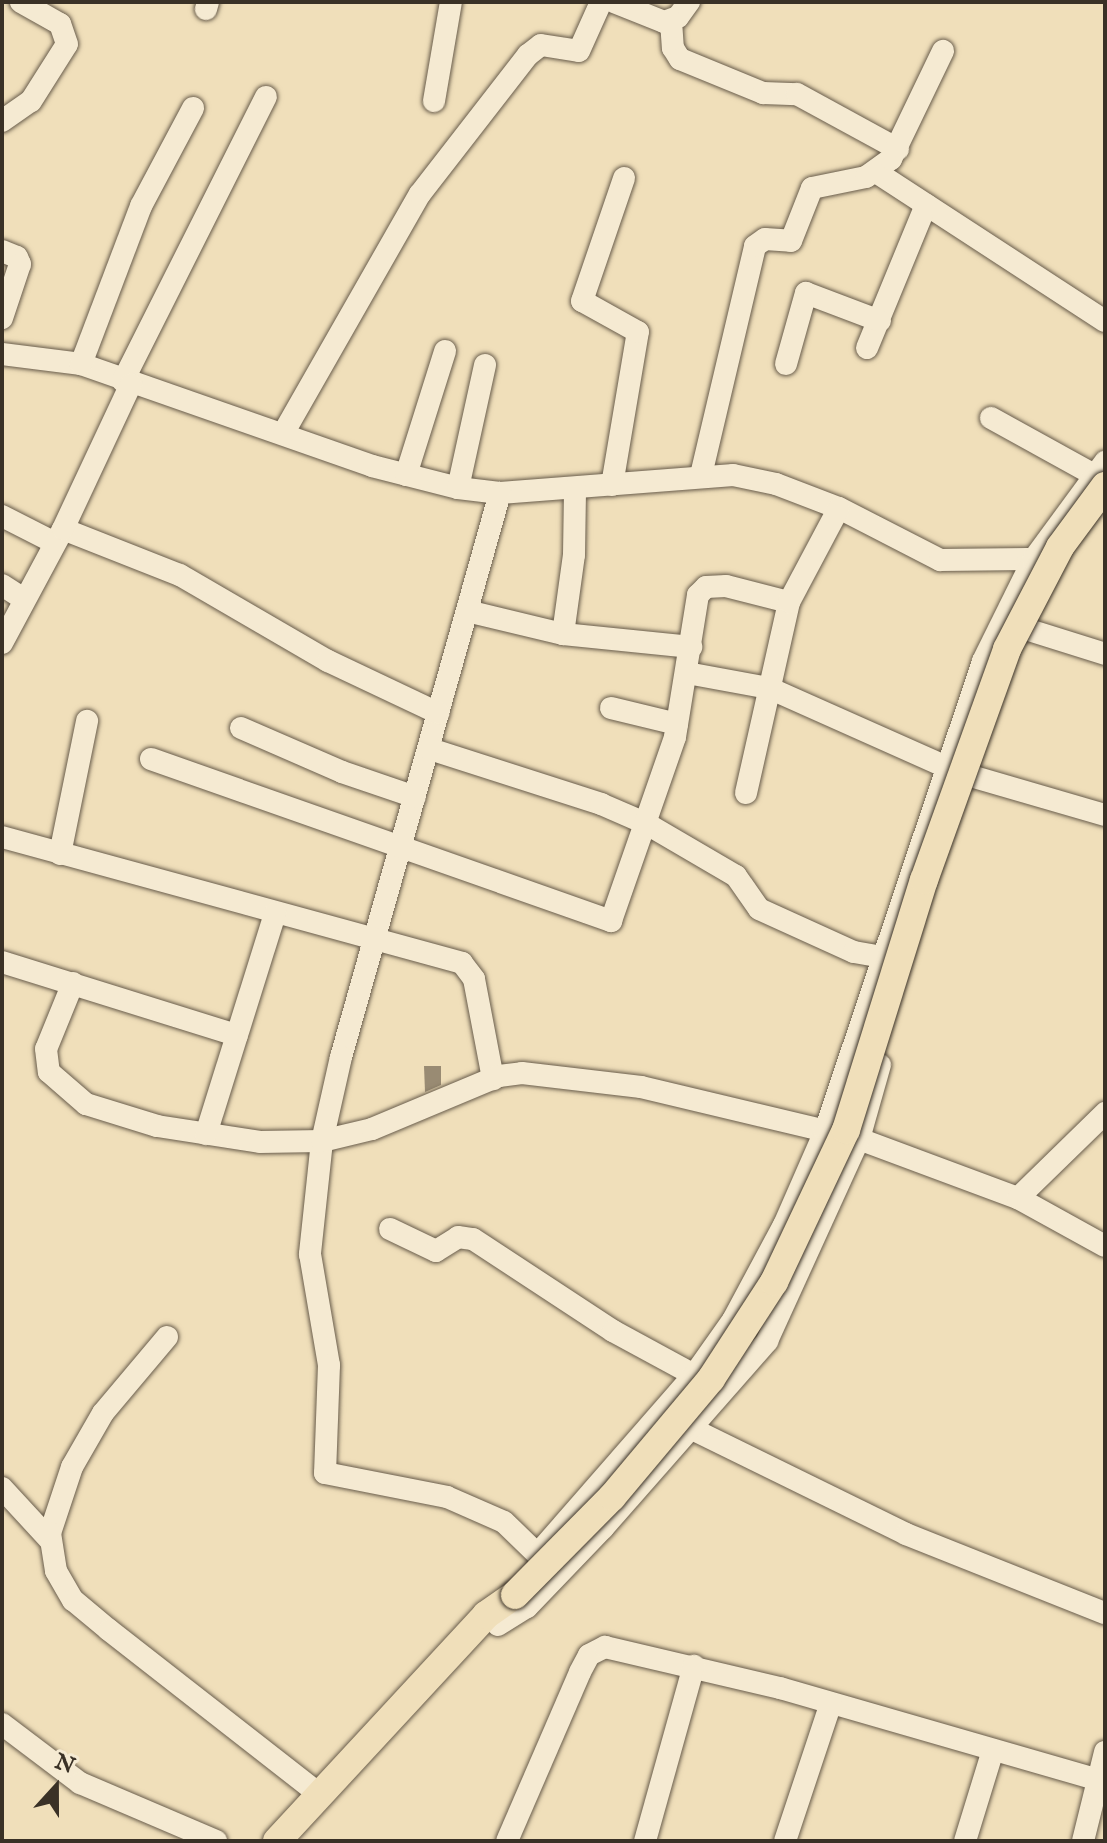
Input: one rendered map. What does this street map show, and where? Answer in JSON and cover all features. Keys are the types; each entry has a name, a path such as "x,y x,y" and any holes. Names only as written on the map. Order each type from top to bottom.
{"main road":[{"path":"297,1841 492,1620 612,1497 701,1391 774,1282 846,1130 924,880 1007,649 1060,547 1103,476"},
{"path":"277,1841 319,1794 492,1620"}],"street":[{"path":"2,121 31,101 67,44 60,24 21,2"},
{"path":"434,101 451,2"},
{"path":"284,432 420,194 528,55 541,45 579,51 601,2"},
{"path":"614,2 671,21"},
{"path":"689,2 671,21 673,48 680,59 763,93 797,94 898,149"},
{"path":"701,475 755,246 765,239 791,241 812,188 848,184 876,172 898,149 943,51"},
{"path":"2,643 22,598 59,536 127,382 266,97"},
{"path":"81,364 141,206 193,108"},
{"path":"876,172 1105,321"},
{"path":"612,485 638,332 582,301 624,178"},
{"path":"867,348 926,205"},
{"path":"2,251 20,264 2,318"},
{"path":"786,364 806,293 880,321"},
{"path":"406,475 445,351"},
{"path":"2,354 81,364 406,475 458,488 500,493 701,475 756,479 839,508 940,560 1033,560 1057,574"},
{"path":"458,488 485,365"},
{"path":"492,1620 503,1587 537,1554 694,1375 743,1300 784,1225 825,1131 944,766 983,661 1033,560 1103,476 991,418"},
{"path":"563,634 574,555 575,488"},
{"path":"500,493 430,749 372,936 322,1141 310,1254 329,1365 325,1473 447,1497 504,1522 537,1554"},
{"path":"492,1620 527,1607 692,1429 767,1341 859,1139 904,985 974,777 1029,630 1057,574 1105,506"},
{"path":"746,793 789,602 839,508"},
{"path":"2,516 180,575 328,661 438,713"},
{"path":"2,585 22,598"},
{"path":"151,759 607,921 614,917 647,824 677,724 697,599 706,587 744,588 789,602"},
{"path":"467,611 563,634 691,647"},
{"path":"1029,630 1105,654"},
{"path":"687,673 769,688 944,766"},
{"path":"611,708 677,724"},
{"path":"60,854 87,721"},
{"path":"241,728 342,772 415,797"},
{"path":"430,749 573,794 647,824 736,876 759,909 854,952 883,957"},
{"path":"974,777 1105,815"},
{"path":"2,837 275,914 372,936 469,968 493,1079"},
{"path":"206,1134 275,914"},
{"path":"2,962 237,1035"},
{"path":"73,983 46,1049 55,1080 106,1113 206,1134 277,1143 322,1141 372,1129 493,1079 531,1073 593,1080 825,1131"},
{"path":"1018,1198 1105,1113"},
{"path":"859,1139 1018,1198 1105,1246"},
{"path":"390,1229 436,1251 458,1237 473,1239 613,1331 694,1375"},
{"path":"743,1300 778,1318"},
{"path":"167,1337 88,1435 62,1490 50,1540 56,1571 73,1600 319,1794"},
{"path":"692,1429 906,1534 1105,1613"},
{"path":"2,1488 50,1540"},
{"path":"507,1841 589,1655 617,1647 831,1703 993,1750 1098,1798"},
{"path":"645,1841 694,1666"},
{"path":"785,1841 831,1703"},
{"path":"2,1724 80,1783 216,1841"},
{"path":"965,1841 993,1750"},
{"path":"1083,1841 1098,1798 1105,1752"}],"building":[{"path":"424,1066 441,1066 441,1085 425,1092"}]}
